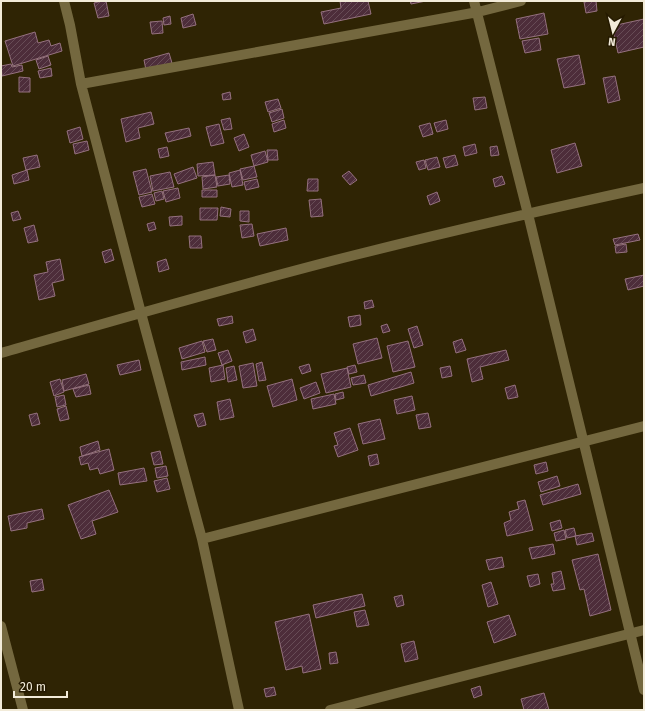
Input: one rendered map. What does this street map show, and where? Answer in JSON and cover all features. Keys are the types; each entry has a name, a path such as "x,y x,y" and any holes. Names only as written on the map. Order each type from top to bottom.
{"street":[{"path":"64,1 81,84 202,539 240,710"},
{"path":"474,1 528,214 644,690"},
{"path":"81,84 478,12 521,1"},
{"path":"1,353 233,287 356,255 644,188"},
{"path":"202,539 644,426"},
{"path":"1,626 23,710"},
{"path":"330,710 644,630"}],"building":[{"path":"106,1 109,16 98,18 94,3"},
{"path":"340,1 368,1 371,14 324,24 321,12 341,8"},
{"path":"410,1 426,1 411,4"},
{"path":"596,1 597,11 586,13 584,2"},
{"path":"544,13 548,34 520,39 516,19"},
{"path":"193,14 196,25 183,28 181,18"},
{"path":"170,16 171,24 164,25 163,18"},
{"path":"644,19 644,47 618,53 612,26"},
{"path":"162,21 163,33 152,34 150,22"},
{"path":"35,32 38,43 49,40 51,46 60,43 62,51 13,66 5,41"},
{"path":"539,38 541,50 525,53 522,41"},
{"path":"169,53 172,63 146,70 144,60"},
{"path":"579,55 585,84 564,88 557,59"},
{"path":"48,56 51,65 39,69 36,60"},
{"path":"11,64 12,67 22,65 23,71 2,76 1,66"},
{"path":"51,68 52,76 40,78 38,71"},
{"path":"615,76 620,100 608,103 603,78"},
{"path":"19,77 30,78 30,92 19,92"},
{"path":"230,92 231,99 223,100 222,94"},
{"path":"485,97 487,108 475,110 473,98"},
{"path":"278,99 281,108 268,112 265,102"},
{"path":"282,109 284,118 272,122 269,113"},
{"path":"151,112 154,124 138,128 140,138 126,142 121,119"},
{"path":"230,118 232,129 224,130 221,120"},
{"path":"284,120 286,128 274,132 272,124"},
{"path":"446,120 448,129 437,132 434,123"},
{"path":"430,123 433,134 423,137 419,126"},
{"path":"219,124 224,143 211,146 206,127"},
{"path":"80,127 83,139 70,143 67,131"},
{"path":"189,128 191,136 168,142 165,133"},
{"path":"244,134 249,147 239,151 234,138"},
{"path":"87,141 89,150 75,154 73,144"},
{"path":"575,143 582,166 557,173 551,150"},
{"path":"475,144 477,153 465,156 463,147"},
{"path":"497,146 499,155 491,156 490,147"},
{"path":"167,147 169,156 160,158 158,149"},
{"path":"267,150 277,150 278,160 268,160"},
{"path":"265,151 268,162 254,166 251,155"},
{"path":"37,155 40,167 26,170 23,158"},
{"path":"455,155 458,165 446,168 443,158"},
{"path":"437,157 440,167 428,170 425,160"},
{"path":"424,160 426,168 419,170 416,162"},
{"path":"213,162 215,175 198,176 197,164"},
{"path":"254,166 257,177 243,180 240,169"},
{"path":"193,167 197,178 178,184 174,174"},
{"path":"146,169 152,192 139,195 133,172"},
{"path":"27,170 29,180 14,184 12,175"},
{"path":"240,170 243,185 232,187 229,173"},
{"path":"349,171 357,180 350,185 342,176"},
{"path":"170,172 174,187 153,191 150,176"},
{"path":"215,175 217,187 203,189 202,177"},
{"path":"229,175 230,184 218,186 216,177"},
{"path":"502,176 505,184 495,187 493,179"},
{"path":"257,179 259,187 246,190 244,182"},
{"path":"308,179 318,179 318,191 307,191"},
{"path":"178,188 180,198 166,202 163,191"},
{"path":"202,190 217,190 217,197 202,197"},
{"path":"162,191 164,199 156,201 154,193"},
{"path":"437,192 440,201 430,205 427,196"},
{"path":"152,194 155,204 142,207 139,197"},
{"path":"321,199 323,216 311,217 309,200"},
{"path":"221,207 231,209 230,217 220,216"},
{"path":"200,208 218,208 217,220 200,220"},
{"path":"18,211 21,219 13,221 11,213"},
{"path":"240,211 249,211 249,222 240,221"},
{"path":"182,216 182,225 170,226 169,217"},
{"path":"154,222 156,229 149,231 147,224"},
{"path":"252,224 254,236 242,238 240,225"},
{"path":"34,225 38,241 28,243 24,228"},
{"path":"286,228 288,240 260,246 257,234"},
{"path":"638,234 640,240 615,245 613,239"},
{"path":"189,236 201,236 202,248 190,248"},
{"path":"626,244 627,252 616,253 615,246"},
{"path":"111,249 114,260 105,263 102,252"},
{"path":"60,259 64,280 52,283 55,296 39,300 34,275 48,272 46,262"},
{"path":"166,259 169,269 159,272 157,262"},
{"path":"644,275 644,286 628,290 625,279"},
{"path":"372,300 374,307 365,309 364,302"},
{"path":"360,315 361,325 350,327 348,317"},
{"path":"232,316 233,323 219,326 217,319"},
{"path":"387,324 390,331 383,333 381,326"},
{"path":"417,326 423,345 414,348 408,329"},
{"path":"253,329 256,340 246,343 243,332"},
{"path":"377,338 382,358 358,364 353,344"},
{"path":"213,339 216,350 207,352 203,341"},
{"path":"462,339 466,350 456,353 453,342"},
{"path":"202,341 205,352 182,359 179,348"},
{"path":"408,341 415,367 393,372 387,346"},
{"path":"228,350 232,361 222,365 218,353"},
{"path":"506,350 509,360 480,367 483,379 472,382 467,359"},
{"path":"205,357 206,365 182,370 181,362"},
{"path":"139,360 141,370 120,375 117,365"},
{"path":"262,362 266,380 259,381 256,364"},
{"path":"253,363 257,386 243,388 239,366"},
{"path":"309,364 311,371 302,374 299,367"},
{"path":"223,365 225,379 211,382 209,368"},
{"path":"355,365 357,372 349,374 347,367"},
{"path":"234,366 237,380 228,382 226,368"},
{"path":"450,366 452,376 442,378 440,368"},
{"path":"347,368 351,387 326,393 321,374"},
{"path":"411,372 414,383 371,396 368,385"},
{"path":"86,374 89,384 64,391 62,380"},
{"path":"364,375 366,383 353,385 351,378"},
{"path":"60,379 64,392 54,396 50,382"},
{"path":"292,379 297,400 273,407 267,386"},
{"path":"316,382 320,393 304,399 300,388"},
{"path":"89,385 91,394 76,397 73,389"},
{"path":"515,385 518,397 508,399 505,388"},
{"path":"343,392 344,398 336,400 335,394"},
{"path":"334,394 336,404 313,409 311,399"},
{"path":"64,395 66,405 57,407 55,397"},
{"path":"412,396 415,410 397,414 394,400"},
{"path":"230,399 234,417 220,420 217,402"},
{"path":"66,406 69,419 60,421 57,409"},
{"path":"37,413 40,424 32,426 29,415"},
{"path":"203,413 206,425 198,427 194,415"},
{"path":"428,413 431,427 419,429 416,415"},
{"path":"380,419 385,439 363,444 358,424"},
{"path":"350,428 358,450 338,457 334,446 338,445 334,433"},
{"path":"98,441 100,450 82,456 80,447"},
{"path":"109,449 114,470 100,474 98,468 90,470 88,463 81,465 79,457"},
{"path":"160,451 163,464 154,465 151,453"},
{"path":"377,454 379,464 370,466 368,456"},
{"path":"546,462 548,471 536,474 534,465"},
{"path":"166,466 168,476 157,478 155,468"},
{"path":"144,468 147,481 120,485 118,473"},
{"path":"557,476 560,486 541,492 538,482"},
{"path":"167,478 170,489 157,492 154,481"},
{"path":"578,484 581,494 543,505 540,495"},
{"path":"109,490 118,512 92,521 96,534 81,539 68,505"},
{"path":"525,500 533,530 507,536 504,523 511,520 509,512 519,509 517,502"},
{"path":"42,509 44,519 27,523 27,528 11,531 8,516"},
{"path":"560,520 562,528 552,531 550,523"},
{"path":"574,528 576,536 567,538 565,530"},
{"path":"564,530 566,539 556,541 554,533"},
{"path":"592,533 594,541 577,545 575,536"},
{"path":"553,544 555,554 532,559 529,548"},
{"path":"598,554 611,610 590,616 584,589 580,590 572,560"},
{"path":"502,557 504,567 489,570 486,560"},
{"path":"561,571 565,589 553,591 551,584 554,584 552,573"},
{"path":"538,574 540,584 530,587 527,576"},
{"path":"42,579 44,590 32,592 30,581"},
{"path":"491,582 498,604 488,607 482,585"},
{"path":"362,594 365,606 316,618 313,605"},
{"path":"402,595 404,605 397,607 394,597"},
{"path":"365,610 369,625 357,627 354,612"},
{"path":"309,614 321,669 303,673 302,666 286,670 275,622"},
{"path":"509,615 516,635 494,643 487,622"},
{"path":"414,641 418,659 405,662 401,644"},
{"path":"336,652 338,663 330,664 329,653"},
{"path":"480,686 482,695 474,698 471,689"},
{"path":"274,687 276,695 266,697 264,689"},
{"path":"544,693 549,710 524,710 521,699"}]}
